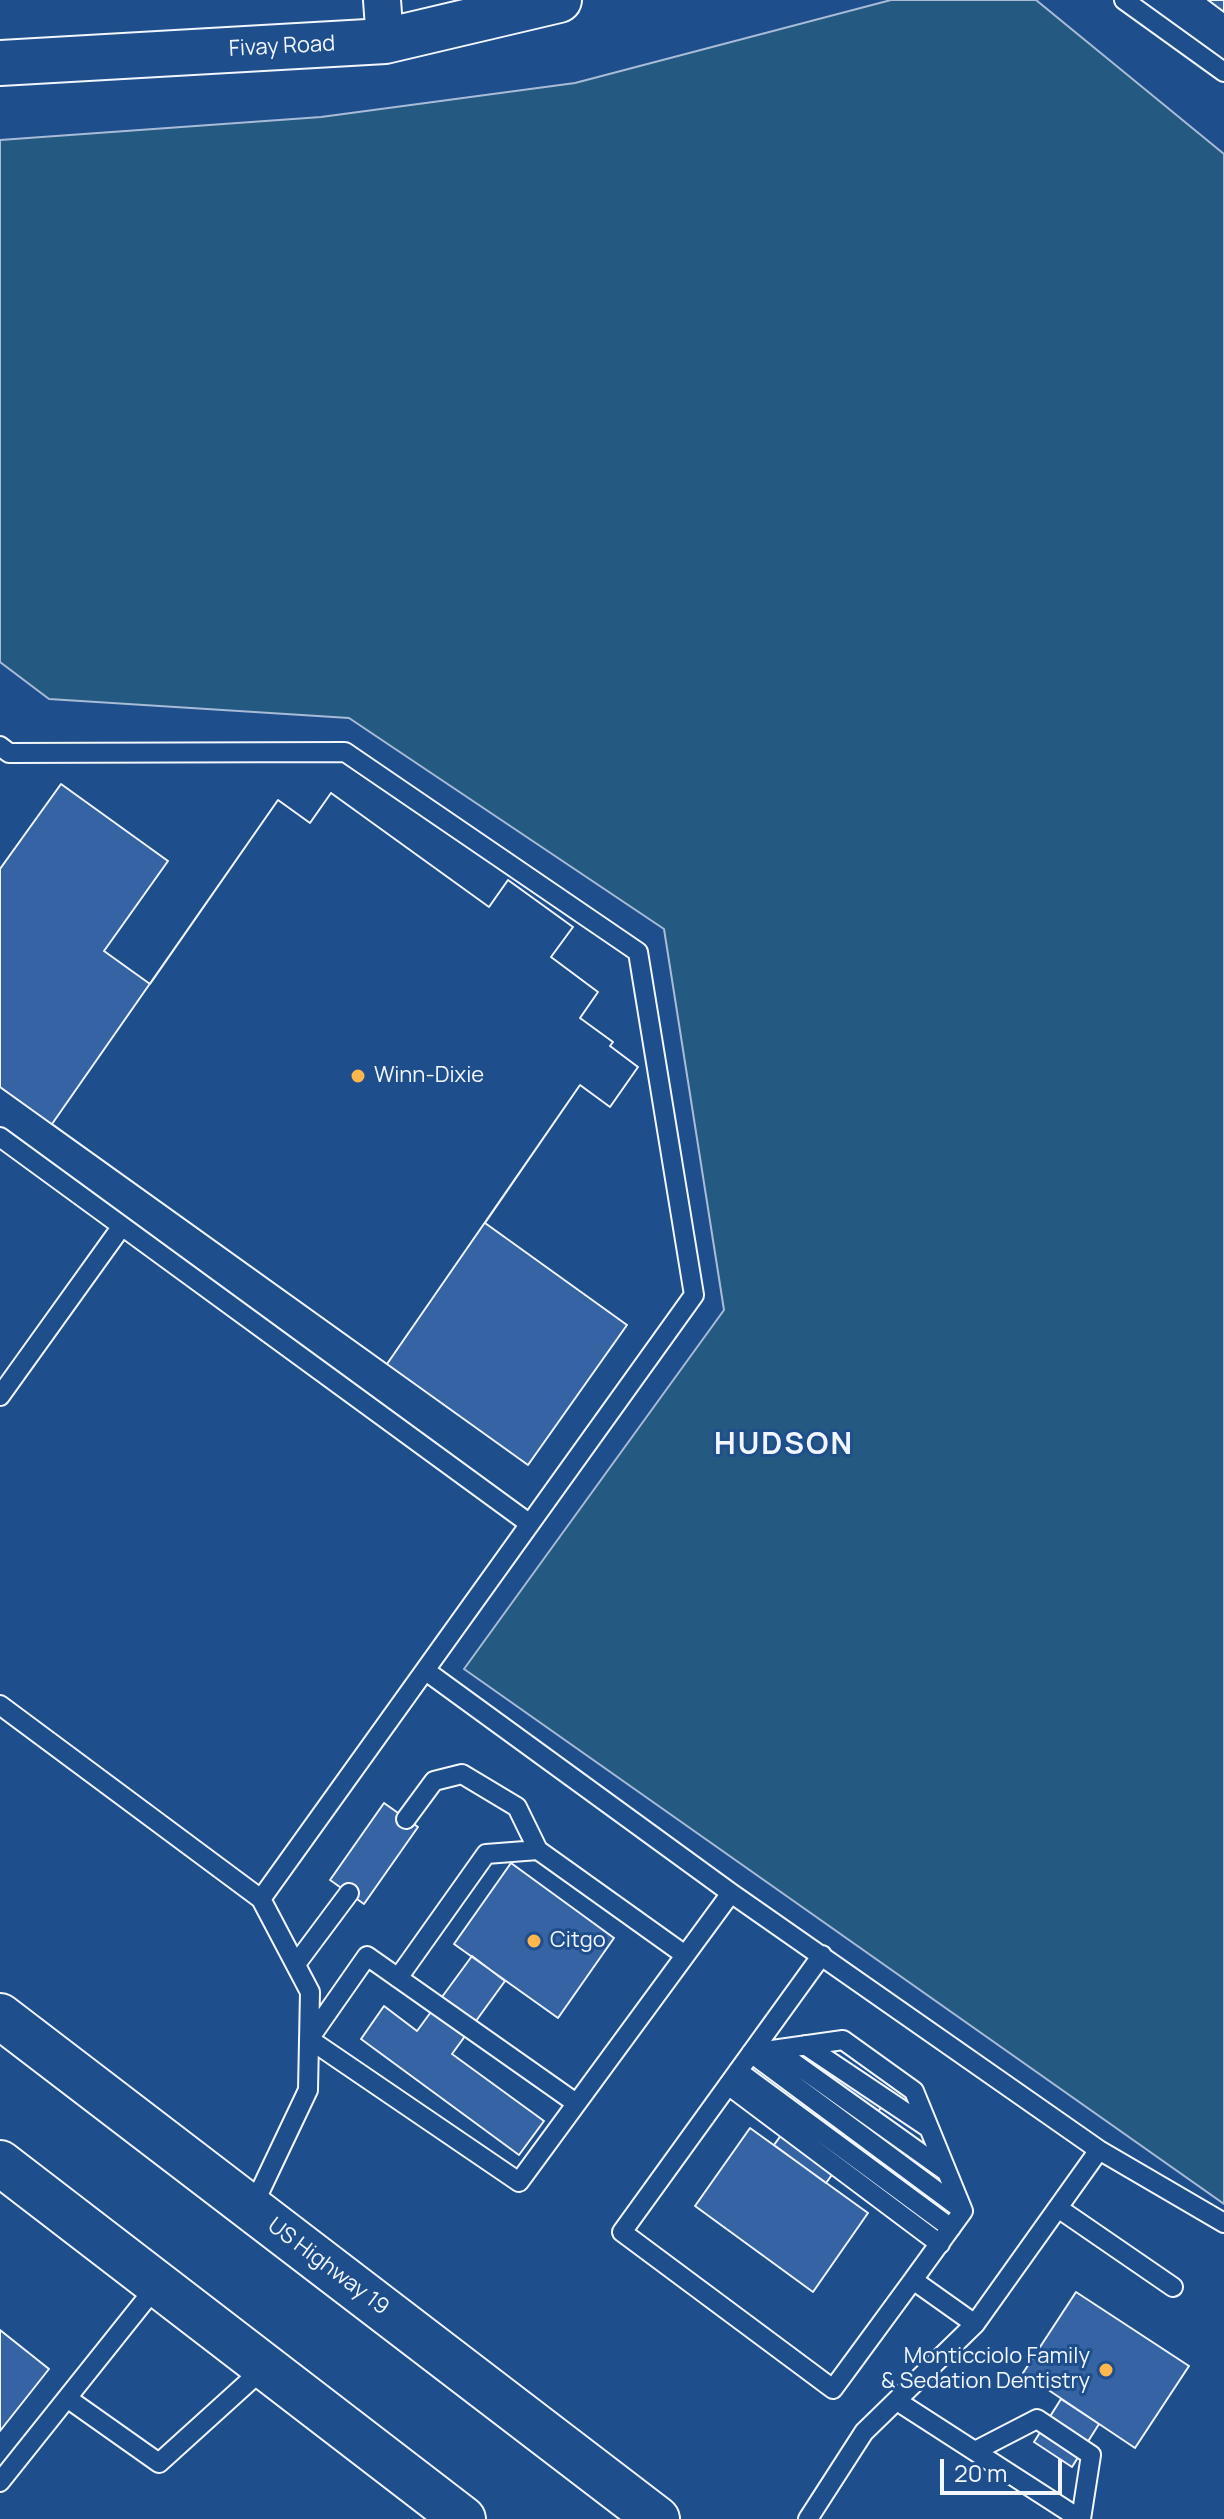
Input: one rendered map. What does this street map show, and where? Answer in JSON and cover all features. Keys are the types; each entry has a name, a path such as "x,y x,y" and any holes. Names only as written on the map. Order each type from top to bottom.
{"main road":[{"name":"Fivay Road","path":"0,63 559,0"},
{"name":"US Highway 19","path":"0,2016 657,2519"},
{"path":"0,2163 463,2519"}],"lane":[{"path":"1124,0 1224,72"},
{"path":"0,746 9,753 345,752 638,952 694,1295 261,1899"},
{"path":"0,1137 530,1524"},
{"path":"0,1396 122,1226"},
{"path":"426,1671 731,1893 1099,2150 1224,2223"},
{"path":"0,1705 261,1899 296,1964 310,1992 308,2090 252,2208"},
{"path":"406,1819 434,1781 462,1774 517,1807 538,1850 685,1955"},
{"path":"398,1978 486,1854 538,1850"},
{"path":"296,1964 349,1893"},
{"path":"309,2039 519,2182 731,1893"},
{"path":"822,1955 622,2232 833,2389 963,2211"},
{"path":"309,2039 367,1956 576,2103"},
{"path":"751,2053 843,2040 914,2091 963,2211"},
{"path":"776,2050 947,2172"},
{"path":"751,2053 963,2211"},
{"path":"733,2078 945,2236"},
{"path":"808,2519 864,2432 975,2324 1099,2150"},
{"path":"1058,2208 1173,2287"},
{"path":"913,2280 975,2324"},
{"path":"0,2482 158,2284"},
{"path":"67,2398 159,2463 265,2367"},
{"path":"897,2401 1080,2519 1091,2455 1037,2419 975,2451"}],"shaded area":[{"path":"891,0 1036,0 1224,154 1224,2204 464,1669 724,1310 664,929 349,718 49,699 0,662 0,140 321,117 575,83"}],"building":[{"path":"1208,0 1224,0 1224,12"},
{"name":"Winn-Dixie","path":"61,784 168,861 104,951 150,984 278,800 310,823 331,793 489,907 508,880 573,927 551,957 598,992 580,1018 613,1042 610,1046 638,1067 610,1107 580,1085 485,1223 627,1325 528,1465 0,1087 0,869"},
{"name":"Winn-Dixie","path":"331,793 489,907 508,880 573,927 551,957 598,992 580,1018 613,1042 610,1046 638,1067 610,1107 580,1085 387,1364 52,1124 278,800 310,823"},
{"path":"384,1803 418,1827 364,1904 330,1880"},
{"name":"Citgo","path":"511,1863 614,1938 558,2018 454,1944"},
{"name":"Citgo","path":"472,1956 505,1981 452,2054 544,2121 519,2155 361,2039 384,2006 417,2031"},
{"path":"835,2060 888,2098 826,2183 774,2145"},
{"path":"750,2128 868,2213 813,2292 695,2206"},
{"name":"Monticciolo Family & Sedation Dentistry","path":"1076,2292 1189,2366 1135,2448 1023,2373"},
{"path":"0,2330 49,2369 0,2431"},
{"path":"1061,2399 1099,2424 1072,2467 1034,2442"}],"place":[{"name":"Winn-Dixie","path":"358,1076"},
{"name":"Citgo","path":"534,1941"},
{"name":"Monticciolo Family & Sedation Dentistry","path":"1106,2370"}],"district":[{"name":"HUDSON","path":"784,1446"}]}
